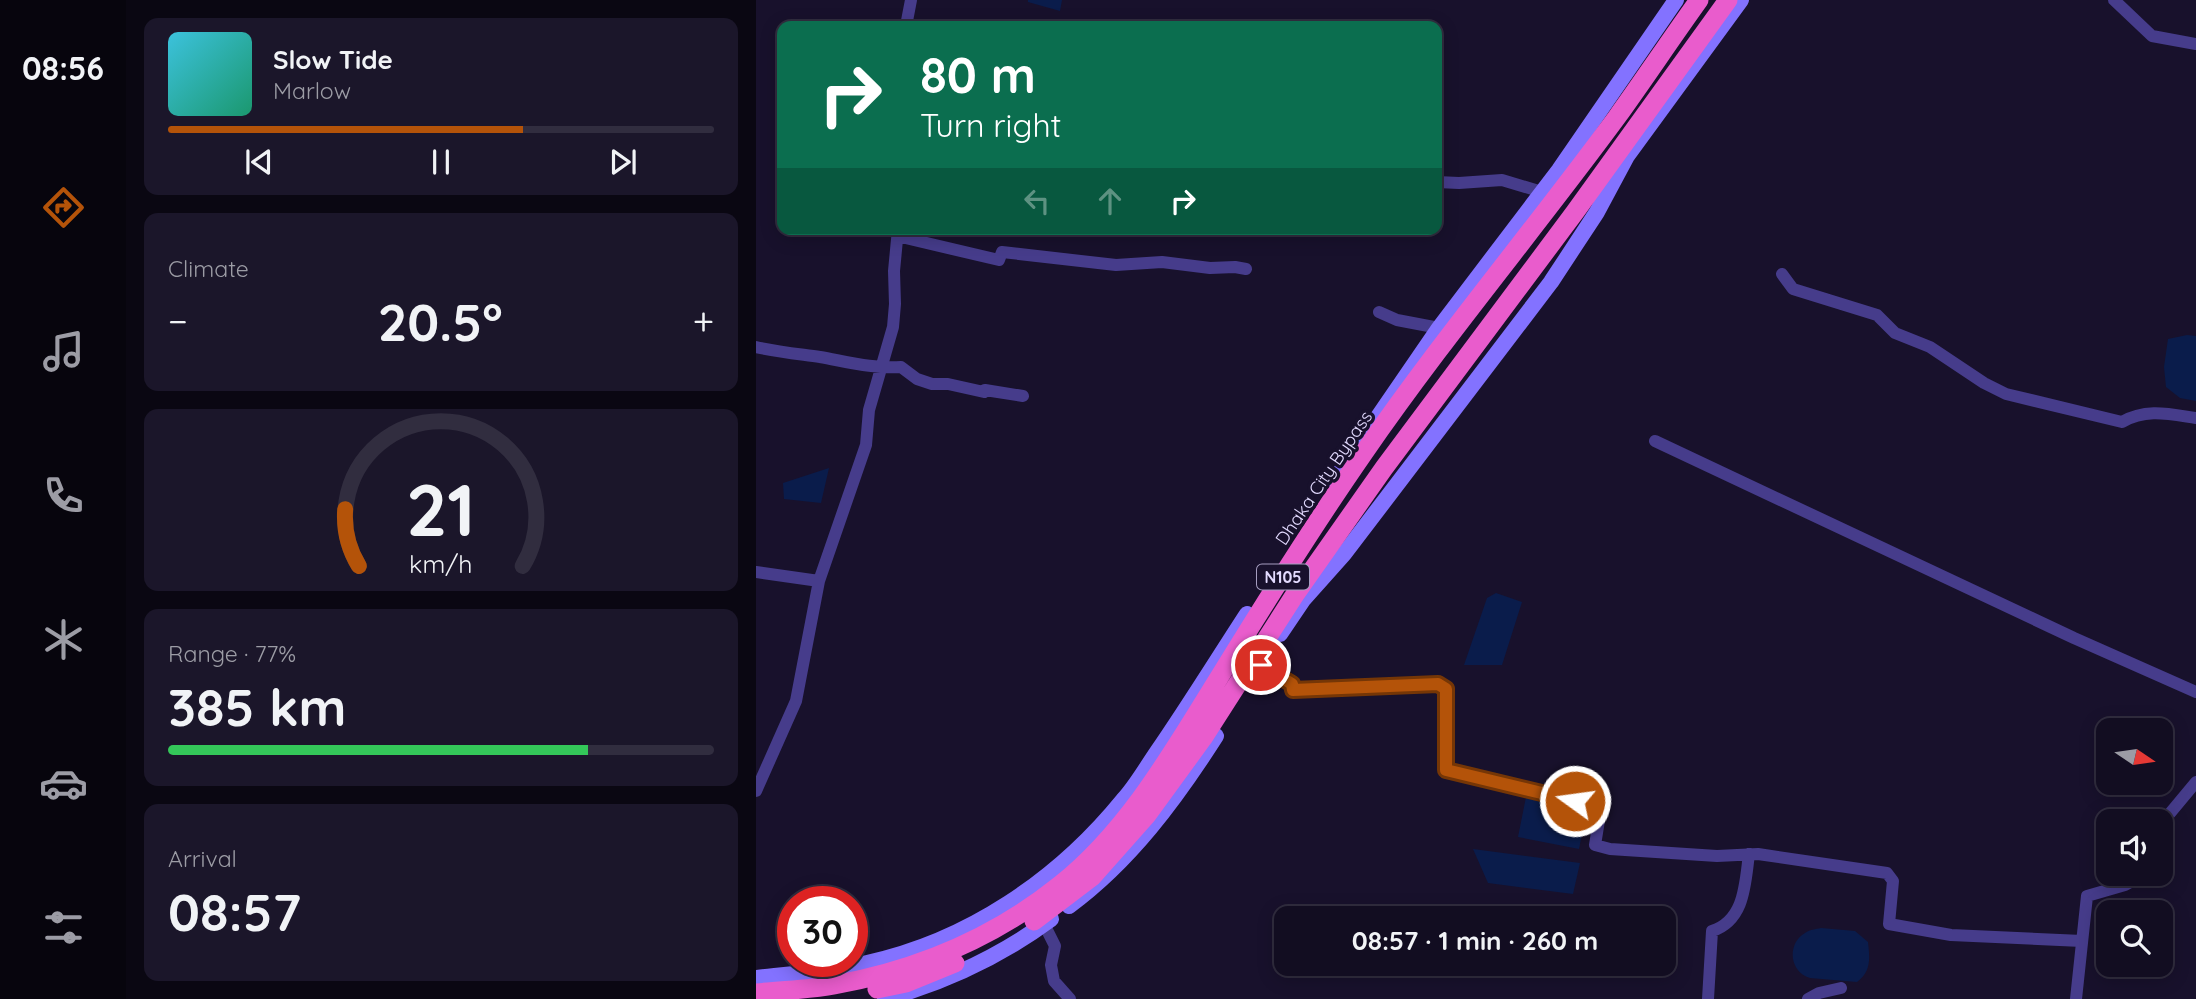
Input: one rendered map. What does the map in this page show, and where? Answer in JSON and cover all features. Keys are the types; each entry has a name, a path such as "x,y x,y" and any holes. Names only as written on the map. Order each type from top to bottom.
{"highway":[{"name":"Dhaka City Bypass","path":"756,993 831,986 900,970 973,942 1033,906 1080,869 1135,807 1188,729 1363,454 1488,283 1616,117 1699,0"},
{"name":"N105","path":"834,999 906,983 976,955 1065,899 1092,877 1123,844 1203,738 1272,628 1384,468 1575,212 1728,0"}],"main road":[{"path":"756,978 870,962 934,941 1000,909 1069,858 1125,799 1354,449 1439,328 1542,192 1676,0"},
{"path":"885,999 912,992 981,964 1044,924 1098,885 1131,852 1212,742 1303,600 1352,544 1551,282 1597,212 1628,156 1741,0"}],"street":[{"path":"907,21 911,0"},
{"path":"2114,0 2152,36 2196,44"},
{"path":"1442,181 1502,180 1542,192"},
{"path":"756,791 760,770 796,701 819,581 866,445 869,410 893,327 898,235"},
{"path":"905,235 999,260 1002,252 1116,265 1162,262 1247,269"},
{"path":"1782,274 1793,289 1877,316 1895,333 1930,347 1984,383 2006,394 2122,422 2135,415 2150,412 2196,418"},
{"path":"1379,312 1397,320 1439,328"},
{"path":"756,347 881,368 901,367 917,379 932,384 1023,396"},
{"path":"1655,441 2196,692"},
{"path":"756,572 819,581"},
{"path":"1261,665 1292,684 1293,690 1438,684 1446,689 1446,770 1601,808 1595,845 1610,849 1717,856 1749,854 1887,873 1893,881 1889,924 1951,936 2082,941"},
{"path":"2173,810 2196,782"},
{"path":"1707,999 1712,931 1723,928 1734,918 1745,885 1749,854"},
{"path":"2076,999 2087,896 2122,886"},
{"path":"1044,924 1055,946 1051,965 1054,981 1070,999"},
{"path":"1808,999 1819,993 1841,989"}],"water":[{"path":"1028,0 1062,0 1060,11"},
{"path":"2196,336 2196,401 2180,398 2166,387 2164,367 2168,339"},
{"path":"829,468 821,503 784,499 783,483"},
{"path":"1496,593 1522,602 1502,665 1464,665 1487,598"},
{"path":"1526,797 1587,809 1579,849 1518,837"},
{"path":"1473,849 1580,863 1573,894 1488,883"},
{"path":"1821,928 1855,931 1868,942 1868,965 1865,974 1857,982 1810,978 1798,970 1793,958 1795,944 1807,932"}],"route":[{"path":"1261,665 1292,684 1293,690 1438,684 1446,689 1446,770 1575,801"}]}
